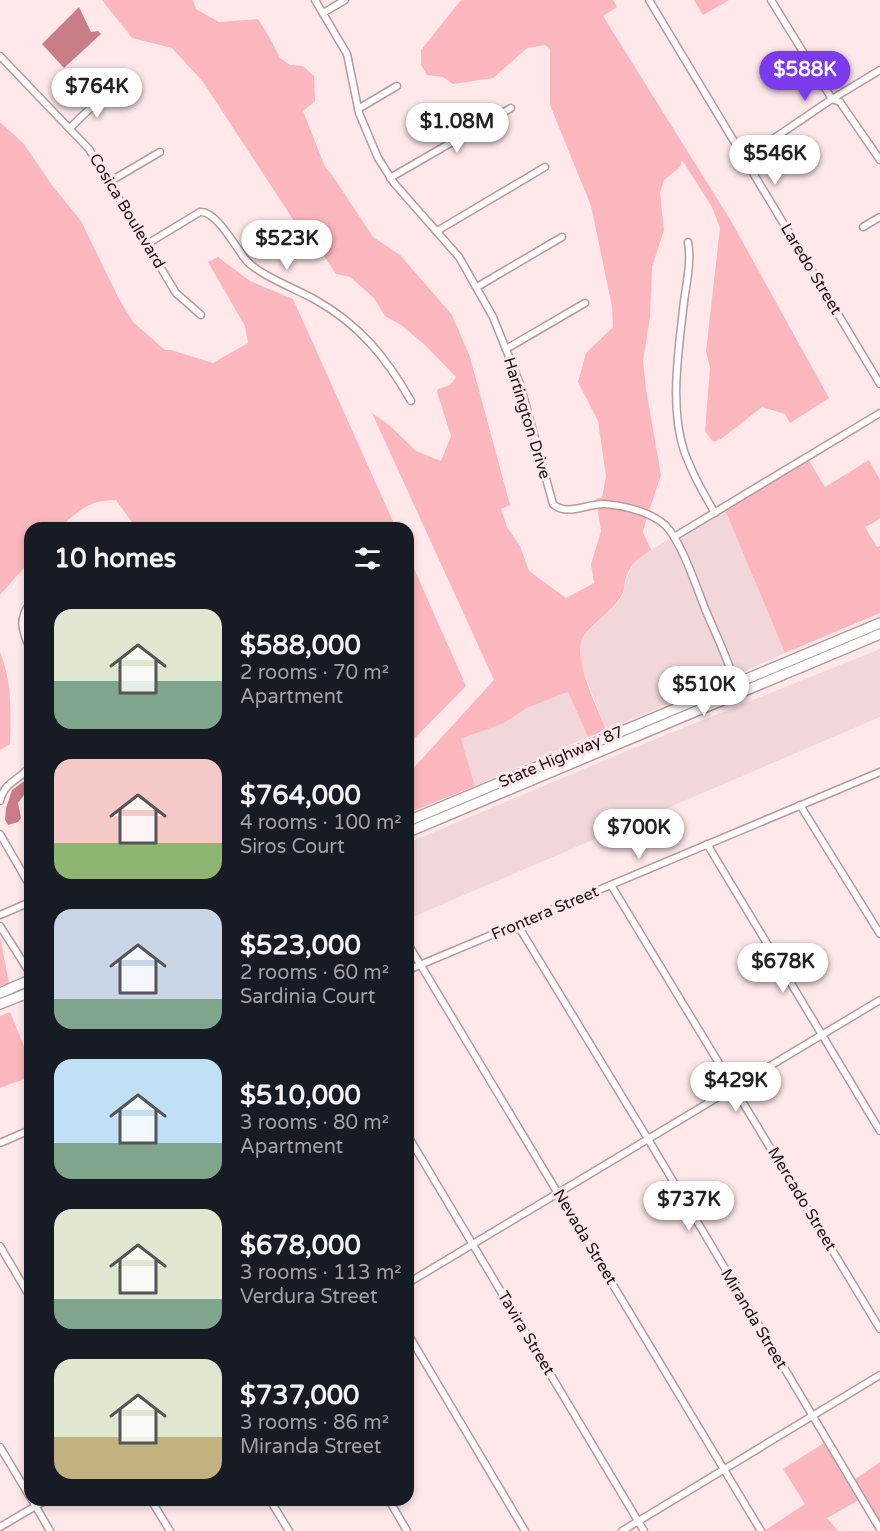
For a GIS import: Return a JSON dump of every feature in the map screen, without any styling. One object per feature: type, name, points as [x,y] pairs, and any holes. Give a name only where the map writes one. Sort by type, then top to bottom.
[{"type":"highway","name":"State Highway 87","points":[[414,819],[880,622]]},
{"type":"highway","points":[[414,829],[880,634]]},
{"type":"highway","points":[[0,993],[24,983]]},
{"type":"highway","points":[[0,1005],[24,995]]},
{"type":"street","name":"Hartington Drive","points":[[315,0],[347,54],[358,109],[372,148],[390,178],[459,257],[493,317],[520,384],[553,504],[558,509],[565,510],[591,504],[605,504],[639,511],[658,520],[674,537]]},
{"type":"street","points":[[323,13],[345,0]]},
{"type":"street","name":"Laredo Street","points":[[649,0],[880,384]]},
{"type":"street","points":[[771,0],[832,99],[840,102],[878,151],[880,160]]},
{"type":"street","name":"Cosica Boulevard","points":[[0,56],[89,149],[176,293],[201,315]]},
{"type":"street","points":[[745,159],[832,99],[880,70]]},
{"type":"street","points":[[358,109],[397,86]]},
{"type":"street","points":[[70,128],[107,92]]},
{"type":"street","points":[[390,178],[511,108]]},
{"type":"street","points":[[110,182],[160,152]]},
{"type":"street","points":[[437,231],[545,167]]},
{"type":"street","points":[[147,244],[200,212],[212,214],[250,264],[335,312],[363,335],[387,361],[411,401]]},
{"type":"street","points":[[863,227],[880,216]]},
{"type":"street","points":[[477,287],[562,237]]},
{"type":"street","points":[[688,242],[690,253],[681,324],[678,416],[681,438],[689,465],[715,513]]},
{"type":"street","points":[[506,349],[585,303]]},
{"type":"street","points":[[735,683],[674,537],[880,413]]},
{"type":"street","points":[[24,612],[21,623],[24,635]]},
{"type":"street","points":[[654,729],[673,717],[724,695],[735,683],[756,682],[801,663],[838,651]]},
{"type":"street","points":[[568,765],[573,757],[636,729],[653,718]]},
{"type":"street","points":[[0,801],[6,786],[24,772]]},
{"type":"street","name":"Frontera Street","points":[[414,967],[880,772]]},
{"type":"street","points":[[414,823],[449,804]]},
{"type":"street","points":[[800,805],[880,934]]},
{"type":"street","points":[[0,834],[24,876]]},
{"type":"street","points":[[707,844],[880,1131]]},
{"type":"street","name":"Mercado Street","points":[[612,885],[880,1329]]},
{"type":"street","points":[[0,915],[24,905]]},
{"type":"street","name":"Miranda Street","points":[[517,924],[880,1529]]},
{"type":"street","points":[[0,926],[24,964]]},
{"type":"street","name":"Nevada Street","points":[[414,953],[760,1531]]},
{"type":"street","points":[[414,1278],[880,1000]]},
{"type":"street","points":[[0,1143],[24,1133]]},
{"type":"street","name":"Tavira Street","points":[[414,1146],[644,1531]]},
{"type":"street","points":[[0,1246],[24,1287]]},
{"type":"street","points":[[414,1344],[525,1531]]},
{"type":"street","points":[[622,1531],[880,1375]]},
{"type":"street","points":[[0,1447],[24,1488]]},
{"type":"street","points":[[0,1527],[26,1506]]},
{"type":"street","points":[[35,1506],[50,1531]]},
{"type":"street","points":[[155,1506],[170,1531]]},
{"type":"street","points":[[274,1506],[289,1531]]},
{"type":"street","points":[[392,1506],[407,1531]]},
{"type":"shaded area","points":[[102,0],[193,0],[196,9],[219,22],[258,19],[280,58],[290,65],[303,66],[314,76],[315,101],[303,111],[325,167],[373,237],[400,255],[452,315],[470,357],[510,505],[501,509],[507,527],[520,546],[529,571],[566,598],[594,583],[591,564],[601,531],[597,506],[647,517],[643,532],[651,550],[632,566],[621,596],[585,634],[581,643],[580,654],[586,681],[606,730],[588,737],[568,692],[527,708],[504,723],[461,739],[475,786],[414,811],[414,767],[494,680],[372,413],[389,425],[416,451],[441,461],[451,436],[437,392],[438,389],[450,385],[456,377],[425,345],[401,325],[385,316],[374,298],[350,277],[336,274],[320,250],[300,230],[203,82],[172,48],[132,38]]},
{"type":"shaded area","points":[[461,0],[613,0],[617,7],[603,16],[731,221],[829,398],[790,423],[785,414],[762,407],[721,439],[713,442],[705,431],[710,367],[706,351],[720,228],[712,207],[682,160],[680,167],[664,180],[660,193],[664,230],[652,267],[650,317],[643,361],[661,475],[649,511],[597,501],[596,498],[602,498],[606,476],[598,421],[578,382],[586,353],[613,327],[612,306],[591,206],[550,105],[550,49],[545,45],[527,48],[493,78],[453,84],[443,77],[427,75],[421,65],[421,50]]},
{"type":"shaded area","points":[[694,0],[729,0],[703,15]]},
{"type":"shaded area","points":[[79,7],[91,32],[98,31],[101,34],[64,68],[42,44]]},
{"type":"shaded area","points":[[0,122],[24,144],[51,184],[81,221],[118,297],[133,322],[165,350],[213,363],[248,343],[245,326],[208,262],[218,257],[250,281],[293,299],[393,522],[132,522],[116,500],[98,502],[84,508],[66,522],[24,522],[24,568],[0,595]]},
{"type":"shaded area","points":[[808,459],[825,487],[869,460],[880,480],[880,519],[865,527],[877,547],[880,546],[880,613],[785,653],[725,510]]},
{"type":"shaded area","points":[[725,510],[785,653],[736,675],[677,538]]},
{"type":"shaded area","points":[[671,538],[731,677],[606,730],[580,662],[581,642],[586,633],[615,606],[623,595],[626,579],[635,560]]},
{"type":"shaded area","points":[[414,569],[466,686],[414,739]]},
{"type":"shaded area","points":[[880,649],[880,717],[414,916],[414,840],[653,740]]},
{"type":"shaded area","points":[[0,652],[9,686],[11,721],[10,744],[0,750]]},
{"type":"shaded area","points":[[568,692],[588,737],[475,786],[461,739],[504,723],[527,708]]},
{"type":"shaded area","points":[[24,781],[24,795],[18,803],[21,818],[18,822],[8,825],[5,820],[6,808],[12,790]]},
{"type":"shaded area","points":[[0,937],[9,983],[0,986]]},
{"type":"shaded area","points":[[10,1012],[24,1046],[24,1079],[0,1088],[0,1016]]},
{"type":"shaded area","points":[[824,1443],[859,1500],[827,1518],[838,1531],[764,1531],[805,1504],[783,1469]]},
{"type":"shaded area","points":[[880,1462],[880,1524],[854,1480]]}]
